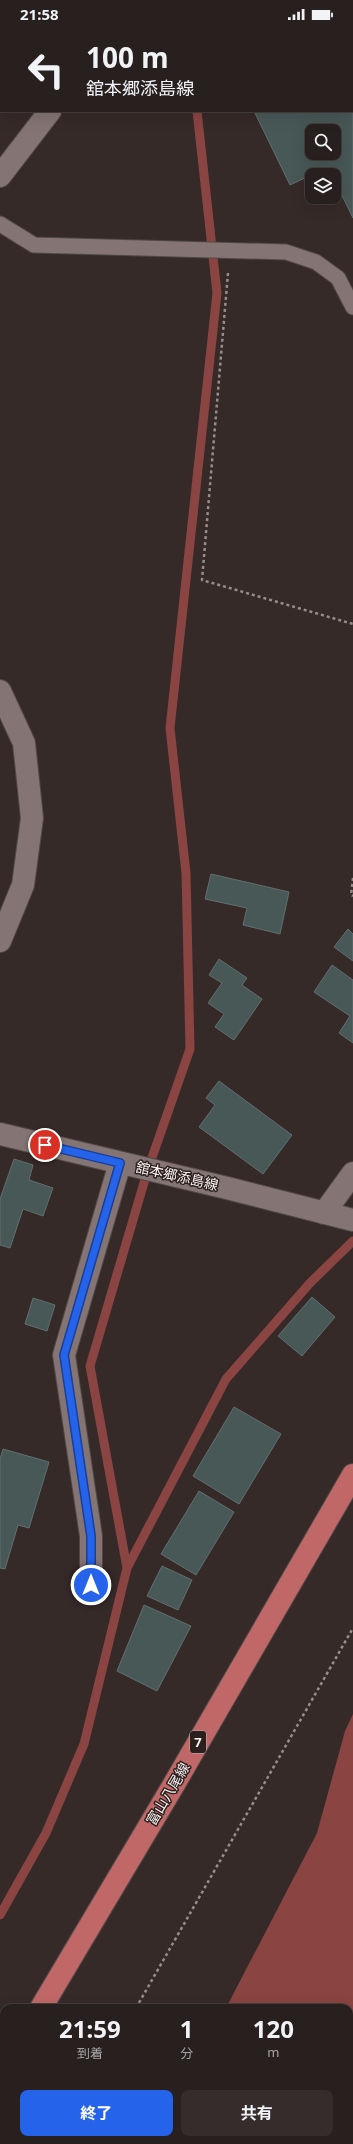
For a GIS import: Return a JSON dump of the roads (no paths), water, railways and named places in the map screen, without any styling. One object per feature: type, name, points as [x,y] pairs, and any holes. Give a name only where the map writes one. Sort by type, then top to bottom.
[{"type":"main road","name":"富山八尾線","points":[[43,2004],[173,1786],[353,1474]]},
{"type":"street","points":[[0,176],[49,112]]},
{"type":"street","points":[[0,691],[24,744],[32,818],[23,885],[0,941]]},
{"type":"street","name":"舘本郷添島線","points":[[0,1134],[350,1219]]},
{"type":"street","points":[[91,1585],[91,1536],[64,1355],[120,1163]]},
{"type":"street","points":[[324,1213],[353,1173]]},
{"type":"lane","points":[[0,224],[34,245],[286,252],[316,262],[338,278],[353,307]]},
{"type":"waterway","points":[[127,1568],[90,1366],[148,1169],[190,1049],[186,873],[170,728],[217,293],[197,112]]},
{"type":"waterway","points":[[0,1915],[46,1833],[84,1744],[127,1568],[226,1379],[310,1283],[353,1241]]}]
